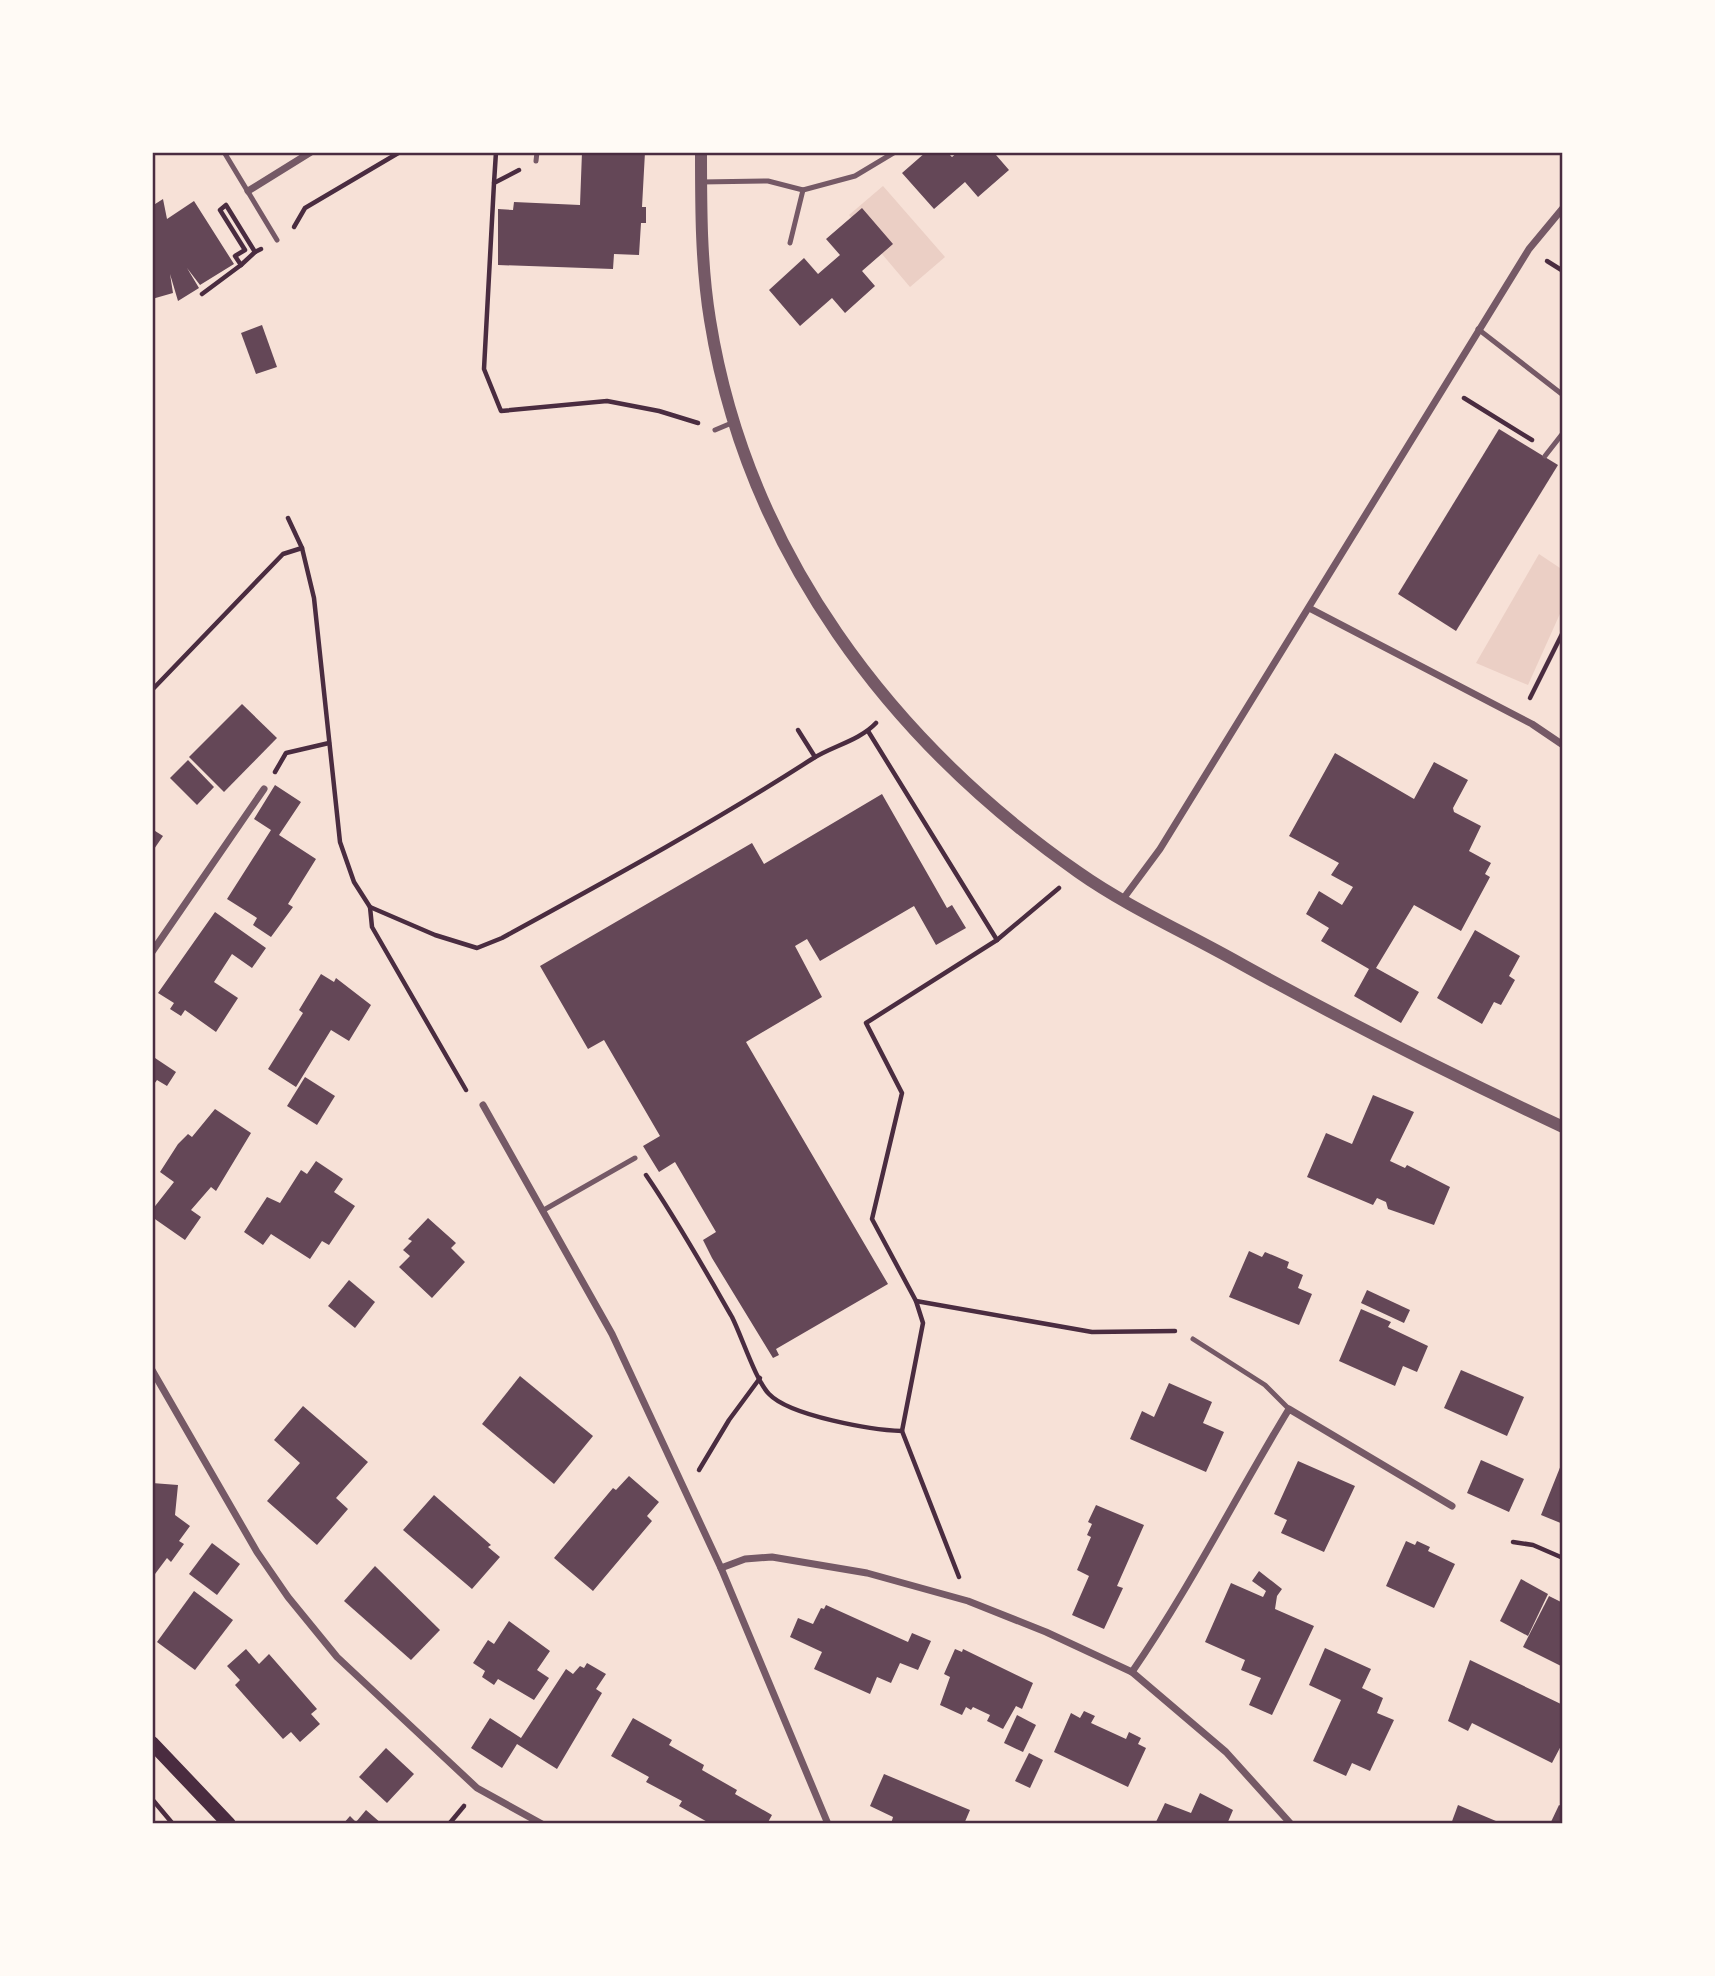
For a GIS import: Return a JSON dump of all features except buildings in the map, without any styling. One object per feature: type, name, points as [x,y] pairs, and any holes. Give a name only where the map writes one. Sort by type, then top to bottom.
[{"type":"main road","points":[[152,1743],[229,1824]]},
{"type":"street","points":[[247,191],[311,152]]},
{"type":"street","points":[[701,152],[704,273],[710,322],[734,422],[763,501],[785,547],[833,631],[878,692],[936,753],[999,809],[1078,872],[1313,1004],[1444,1072],[1563,1127]]},
{"type":"street","points":[[1123,899],[1160,849],[1529,248],[1563,208]]},
{"type":"street","points":[[1309,608],[1532,724],[1563,745]]},
{"type":"street","points":[[152,952],[264,789]]},
{"type":"street","points":[[483,1105],[612,1334],[721,1569],[828,1824]]},
{"type":"street","points":[[152,1370],[257,1552],[288,1597],[337,1657],[477,1788],[542,1824]]},
{"type":"street","points":[[1132,1672],[1165,1624],[1216,1530],[1289,1409],[1452,1506]]},
{"type":"street","points":[[721,1569],[745,1559],[772,1558],[867,1573],[968,1601],[1132,1672],[1226,1752],[1291,1824]]},
{"type":"lane","points":[[224,152],[277,240]]},
{"type":"lane","points":[[536,161],[537,152]]},
{"type":"lane","points":[[701,182],[768,181],[803,190],[855,176],[895,152]]},
{"type":"lane","points":[[790,243],[803,190]]},
{"type":"lane","points":[[1478,329],[1563,396]]},
{"type":"lane","points":[[715,430],[734,422]]},
{"type":"lane","points":[[1547,454],[1563,433]]},
{"type":"lane","points":[[542,1211],[635,1158]]},
{"type":"lane","points":[[1193,1339],[1265,1385],[1289,1409]]},
{"type":"path","points":[[496,152],[484,369],[501,411],[607,401],[659,411],[715,430]]},
{"type":"path","points":[[494,183],[536,161]]},
{"type":"path","points":[[241,265],[255,252]]},
{"type":"path","points":[[1464,398],[1547,454]]},
{"type":"path","points":[[288,518],[302,548],[314,598],[340,842],[354,882],[370,907],[372,927],[391,964],[469,1095],[483,1105]]},
{"type":"path","points":[[152,690],[283,554],[302,548]]},
{"type":"path","points":[[1530,698],[1563,632]]},
{"type":"path","points":[[370,907],[477,948],[502,938],[653,855],[815,757],[868,731],[876,723]]},
{"type":"path","points":[[798,730],[815,757]]},
{"type":"path","points":[[868,731],[997,940]]},
{"type":"path","points":[[264,789],[286,753],[329,743]]},
{"type":"path","points":[[968,1601],[902,1432],[923,1323],[916,1301],[872,1219],[902,1093],[866,1023],[901,998],[997,940],[1078,872]]},
{"type":"path","points":[[635,1158],[732,1318],[768,1394],[787,1406],[876,1430],[902,1432]]},
{"type":"path","points":[[916,1301],[1091,1332],[1173,1330],[1193,1339]]},
{"type":"path","points":[[698,1472],[729,1420],[761,1378]]},
{"type":"path","points":[[1513,1542],[1533,1545],[1563,1558]]},
{"type":"path","points":[[152,1799],[173,1824]]},
{"type":"path","points":[[449,1824],[455,1816]]},
{"type":"shaded area","points":[[883,186],[945,257],[910,287],[849,215]]},
{"type":"shaded area","points":[[1539,554],[1563,570],[1563,607],[1528,685],[1476,663]]}]
